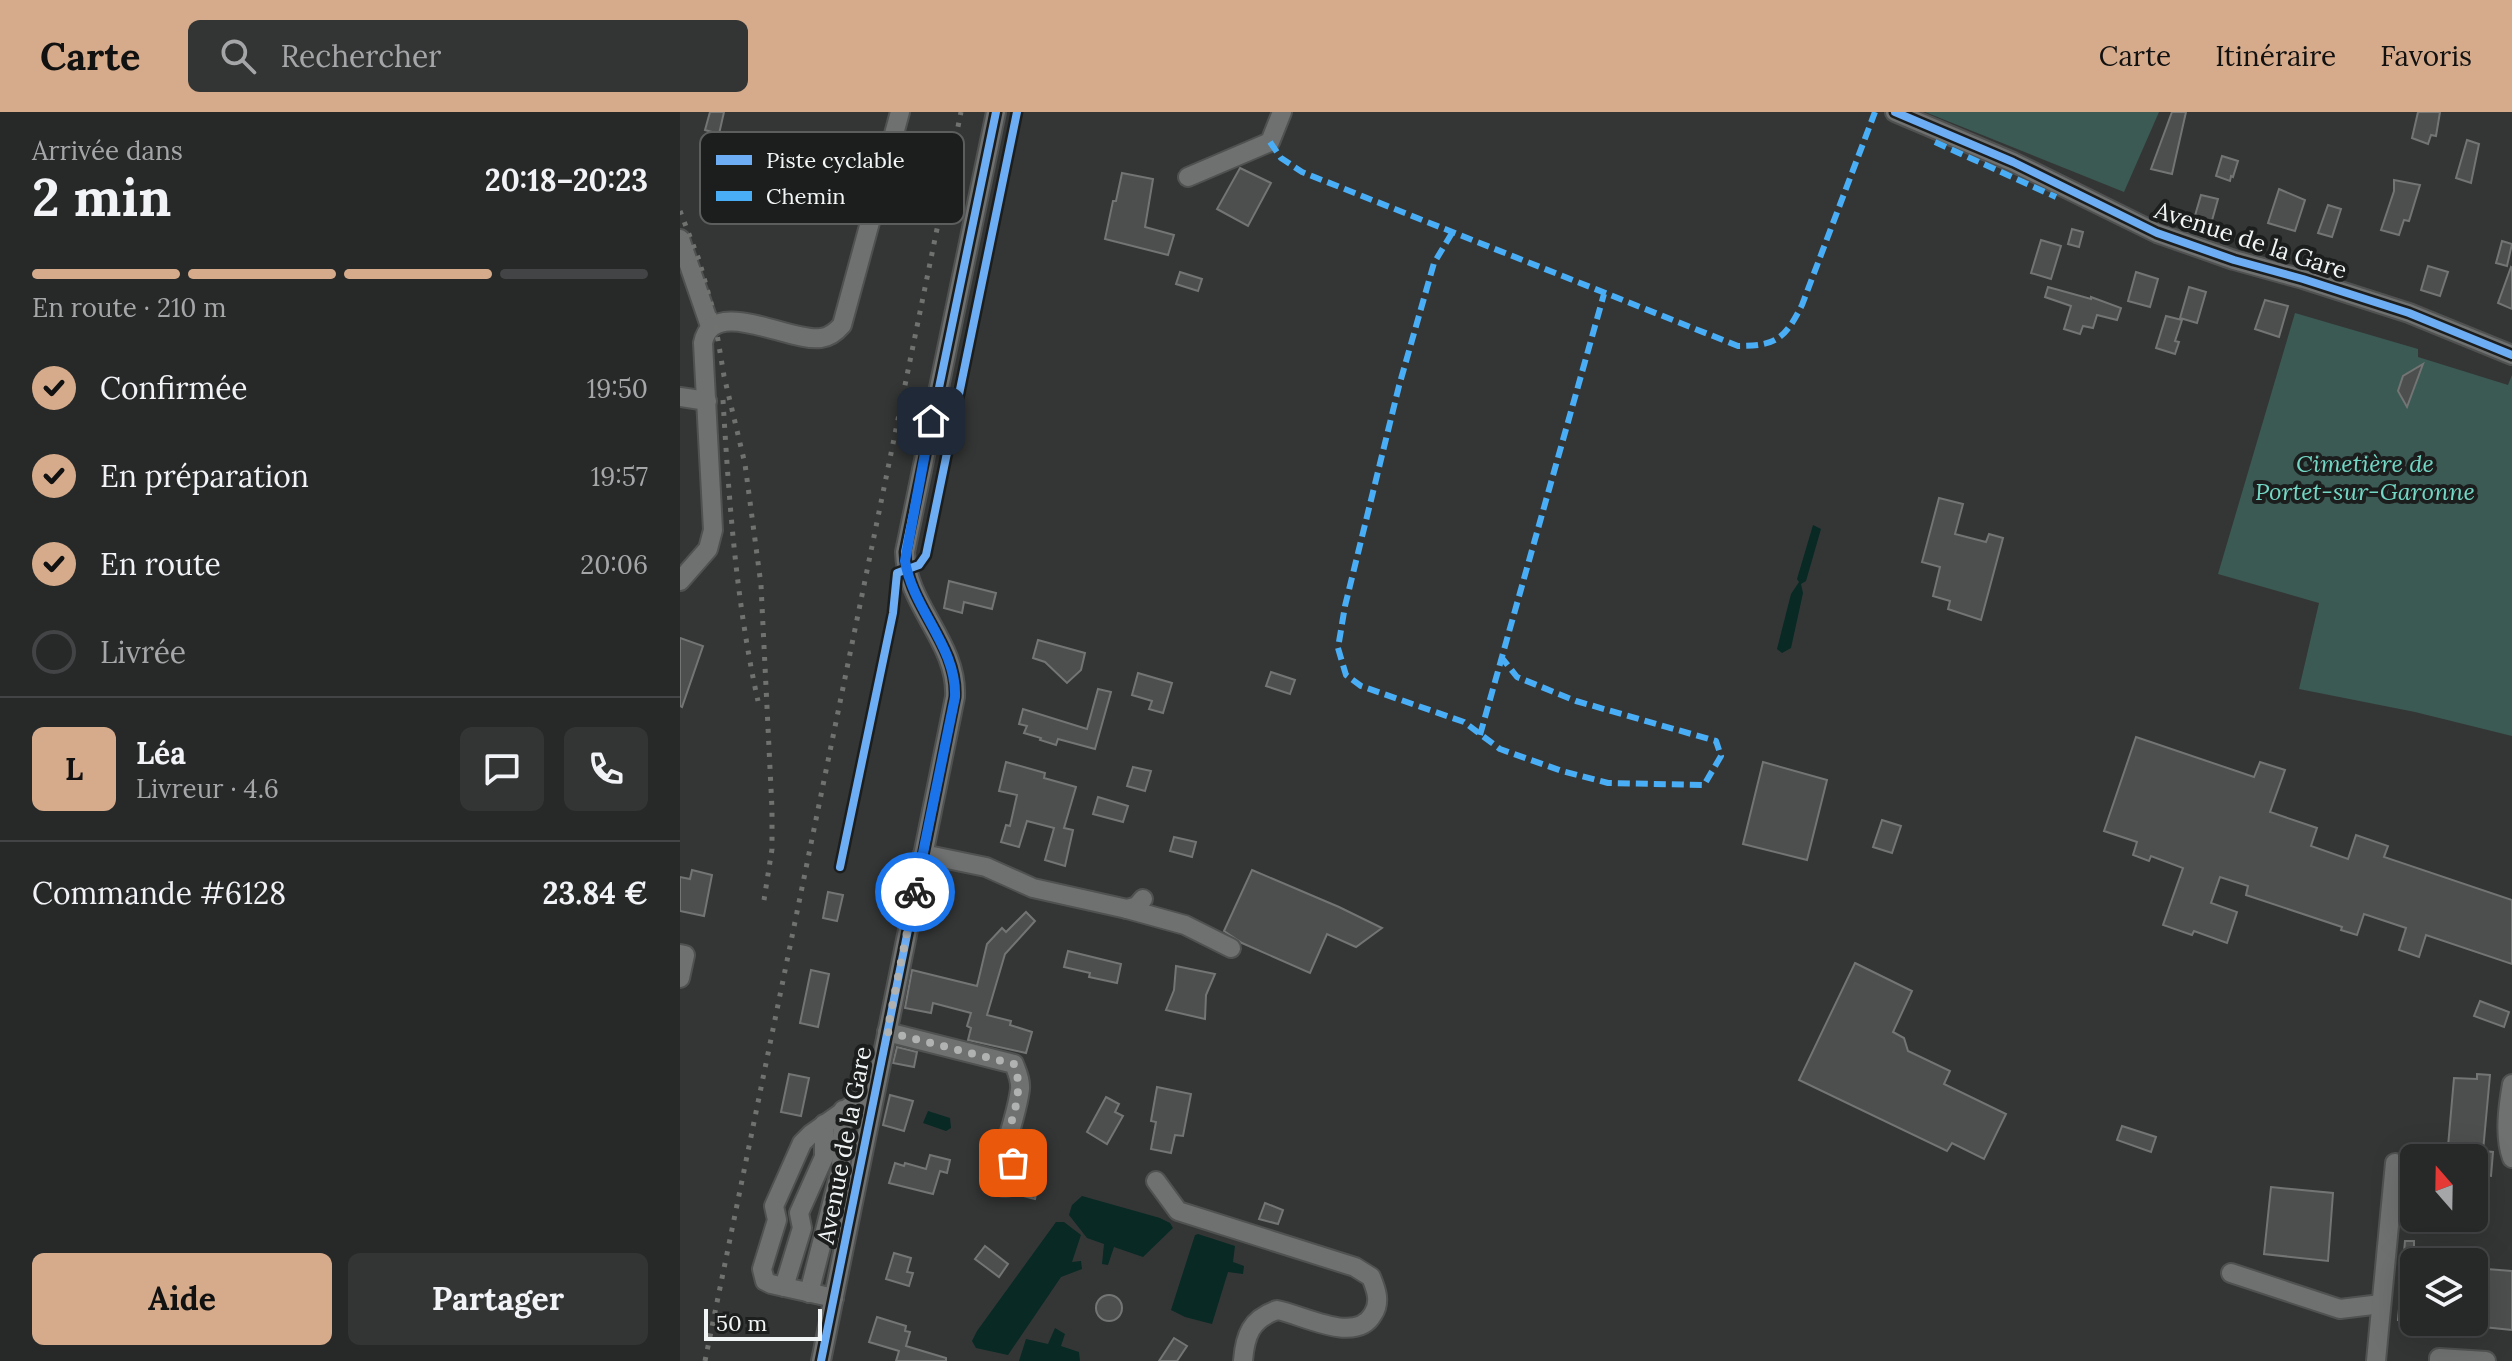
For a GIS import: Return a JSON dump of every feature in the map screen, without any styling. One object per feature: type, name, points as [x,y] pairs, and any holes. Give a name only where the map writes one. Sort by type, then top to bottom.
[{"type":"street","points":[[895,132],[900,112]]},
{"type":"street","name":"Avenue de la Gare","points":[[821,1361],[953,713],[954,670],[911,584],[905,552],[996,112]]},
{"type":"street","points":[[1188,177],[1270,142],[1282,112]]},
{"type":"street","name":"Avenue de la Gare","points":[[1895,112],[2013,162],[2157,233],[2234,260],[2409,313],[2512,355]]},
{"type":"street","points":[[710,326],[724,322],[743,323],[812,339],[831,335],[842,325],[870,224]]},
{"type":"street","points":[[680,239],[710,326],[703,343],[713,530],[708,549],[680,581]]},
{"type":"street","points":[[680,397],[707,401]]},
{"type":"street","points":[[923,854],[986,867],[1033,888],[1185,925],[1231,948]]},
{"type":"street","points":[[1127,909],[1137,906],[1143,899]]},
{"type":"street","points":[[680,954],[685,955],[680,978]]},
{"type":"street","points":[[887,1032],[1014,1064],[1020,1090],[1004,1147]]},
{"type":"street","points":[[2512,1084],[2508,1107],[2512,1158]]},
{"type":"street","points":[[834,1298],[768,1283],[762,1271],[777,1220],[774,1206],[802,1143],[875,1089]]},
{"type":"street","points":[[809,1293],[841,1168],[843,1110]]},
{"type":"street","points":[[784,1287],[802,1228],[799,1213],[824,1157],[824,1124]]},
{"type":"street","points":[[2376,1361],[2395,1163]]},
{"type":"street","points":[[1156,1181],[1178,1211],[1355,1267],[1371,1277],[1378,1299],[1376,1311],[1368,1322],[1358,1328],[1346,1329],[1277,1310],[1255,1321],[1247,1333],[1243,1361]]},
{"type":"street","points":[[2231,1273],[2340,1309],[2381,1304]]},
{"type":"street","points":[[2439,1361],[2439,1358],[2486,1361]]},
{"type":"green space","points":[[1925,112],[2159,112],[2124,192]]},
{"type":"green space","name":"Cimetière de Portet-sur-Garonne","points":[[2295,313],[2418,349],[2418,357],[2508,385],[2512,375],[2512,736],[2415,712],[2299,689],[2319,603],[2218,574]]},
{"type":"shaded area","points":[[1813,525],[1821,529],[1806,581],[1801,584],[1803,593],[1791,648],[1782,653],[1777,649],[1791,594],[1799,582],[1797,579]]},
{"type":"shaded area","points":[[928,1111],[950,1118],[951,1128],[946,1131],[923,1123]]},
{"type":"shaded area","points":[[1082,1196],[1160,1218],[1173,1228],[1143,1257],[1114,1247],[1108,1265],[1102,1264],[1104,1244],[1087,1238],[1069,1215],[1072,1205]]},
{"type":"shaded area","points":[[1056,1222],[1064,1222],[1081,1235],[1072,1262],[1081,1261],[1082,1269],[1061,1277],[1008,1355],[976,1348],[972,1341],[977,1331]]},
{"type":"shaded area","points":[[1195,1235],[1235,1246],[1233,1262],[1244,1266],[1243,1274],[1228,1272],[1212,1324],[1171,1310]]},
{"type":"shaded area","points":[[1055,1328],[1065,1334],[1061,1346],[1079,1352],[1080,1361],[1019,1361],[1026,1339],[1048,1344]]},
{"type":"building","points":[[710,112],[724,112],[719,132],[705,130]]},
{"type":"building","points":[[2172,112],[2186,112],[2172,174],[2151,169]]},
{"type":"building","points":[[2418,112],[2440,112],[2436,136],[2431,135],[2428,144],[2412,138]]},
{"type":"building","points":[[2467,140],[2479,144],[2471,183],[2456,178]]},
{"type":"building","points":[[2222,156],[2238,161],[2230,181],[2216,176]]},
{"type":"building","points":[[1240,168],[1271,183],[1248,226],[1217,209]]},
{"type":"building","points":[[1122,173],[1153,179],[1145,227],[1174,235],[1168,255],[1105,239]]},
{"type":"building","points":[[2394,180],[2420,185],[2409,221],[2404,220],[2399,235],[2381,230],[2394,191]]},
{"type":"building","points":[[2279,189],[2305,200],[2295,231],[2268,223]]},
{"type":"building","points":[[2201,195],[2218,199],[2211,224],[2194,219]]},
{"type":"building","points":[[2328,205],[2341,209],[2332,237],[2318,233]]},
{"type":"building","points":[[2072,229],[2083,232],[2079,247],[2068,244]]},
{"type":"building","points":[[2041,240],[2061,246],[2051,279],[2031,273]]},
{"type":"building","points":[[2502,241],[2512,244],[2507,266],[2496,263]]},
{"type":"building","points":[[2428,266],[2448,272],[2440,296],[2421,290]]},
{"type":"building","points":[[2512,268],[2512,309],[2498,303]]},
{"type":"building","points":[[1180,272],[1202,279],[1198,291],[1176,284]]},
{"type":"building","points":[[2136,272],[2158,279],[2150,307],[2128,301]]},
{"type":"building","points":[[2048,287],[2121,308],[2117,320],[2097,315],[2093,328],[2083,326],[2080,334],[2064,329],[2071,306],[2045,297]]},
{"type":"building","points":[[2189,287],[2206,292],[2197,323],[2180,318]]},
{"type":"building","points":[[2265,300],[2288,306],[2279,337],[2255,329]]},
{"type":"building","points":[[2166,316],[2182,320],[2175,341],[2179,342],[2175,354],[2156,348]]},
{"type":"building","points":[[2423,364],[2407,407],[2398,391],[2403,376]]},
{"type":"building","points":[[1939,498],[1963,504],[1955,534],[1986,542],[1989,534],[2003,538],[1981,620],[1948,609],[1950,601],[1933,596],[1940,567],[1922,562]]},
{"type":"building","points":[[949,581],[996,593],[992,609],[964,602],[962,613],[944,608]]},
{"type":"building","points":[[680,638],[703,646],[682,707],[680,706]]},
{"type":"building","points":[[1038,640],[1085,653],[1081,670],[1067,683],[1045,662],[1033,658]]},
{"type":"building","points":[[1271,672],[1295,680],[1290,694],[1266,686]]},
{"type":"building","points":[[1138,673],[1172,683],[1163,713],[1149,709],[1152,701],[1132,695]]},
{"type":"building","points":[[1098,689],[1111,692],[1095,749],[1058,739],[1056,745],[1040,740],[1024,733],[1027,726],[1019,724],[1023,709],[1087,729]]},
{"type":"building","points":[[2136,737],[2254,777],[2260,762],[2285,770],[2270,812],[2317,828],[2311,846],[2348,859],[2356,835],[2388,846],[2384,857],[2512,900],[2512,964],[2426,935],[2419,957],[2399,950],[2406,928],[2364,914],[2357,935],[2341,930],[2342,927],[2246,895],[2248,886],[2220,877],[2211,903],[2237,912],[2227,943],[2194,931],[2192,935],[2163,925],[2183,868],[2151,856],[2149,861],[2133,855],[2137,842],[2104,831]]},
{"type":"building","points":[[1006,762],[1045,773],[1044,778],[1076,787],[1064,828],[1073,830],[1065,866],[1045,860],[1054,828],[1027,821],[1019,847],[1001,842],[1006,825],[1010,826],[1017,795],[999,791]]},
{"type":"building","points":[[1763,762],[1827,780],[1807,860],[1743,844]]},
{"type":"building","points":[[1133,767],[1151,771],[1145,791],[1127,786]]},
{"type":"building","points":[[1098,797],[1128,806],[1123,822],[1093,814]]},
{"type":"building","points":[[1882,820],[1901,826],[1892,853],[1873,847]]},
{"type":"building","points":[[1174,837],[1196,842],[1192,857],[1170,851]]},
{"type":"building","points":[[692,870],[712,875],[704,916],[680,911],[680,877],[690,879]]},
{"type":"building","points":[[1252,870],[1382,928],[1356,947],[1327,934],[1310,973],[1242,943],[1224,931]]},
{"type":"building","points":[[828,892],[843,895],[837,921],[823,918]]},
{"type":"building","points":[[1026,912],[1035,921],[1005,954],[987,1015],[1011,1021],[1010,1025],[1032,1032],[1026,1053],[968,1040],[971,1028],[967,1026],[971,1013],[933,1003],[931,1013],[905,1008],[912,970],[977,986],[987,944],[1002,928],[1006,932]]},
{"type":"building","points":[[1068,951],[1121,964],[1117,983],[1064,967]]},
{"type":"building","points":[[1855,963],[1912,991],[1893,1032],[1904,1038],[1908,1051],[1950,1071],[1944,1084],[2006,1114],[1984,1159],[1952,1143],[1947,1151],[1799,1080]]},
{"type":"building","points":[[1176,966],[1215,974],[1206,995],[1205,1019],[1166,1010],[1174,990]]},
{"type":"building","points":[[811,970],[829,974],[818,1027],[800,1023]]},
{"type":"building","points":[[2480,1001],[2509,1012],[2504,1027],[2474,1016]]},
{"type":"building","points":[[897,1047],[917,1052],[914,1067],[893,1063]]},
{"type":"building","points":[[789,1074],[809,1078],[801,1116],[781,1112]]},
{"type":"building","points":[[2477,1074],[2490,1075],[2484,1144],[2448,1144],[2454,1078],[2477,1079]]},
{"type":"building","points":[[1157,1087],[1191,1094],[1183,1136],[1175,1135],[1171,1153],[1151,1149],[1156,1122],[1151,1121]]},
{"type":"building","points":[[890,1095],[913,1101],[904,1131],[883,1125]]},
{"type":"building","points":[[1106,1097],[1119,1104],[1115,1112],[1123,1116],[1107,1144],[1087,1132]]},
{"type":"building","points":[[2122,1126],[2156,1137],[2151,1152],[2117,1140]]},
{"type":"building","points":[[2488,1152],[2493,1152],[2491,1176],[2488,1176]]},
{"type":"building","points":[[930,1155],[950,1160],[947,1173],[940,1171],[933,1194],[889,1183],[895,1163],[926,1169]]},
{"type":"building","points":[[1030,1167],[1042,1169],[1035,1199],[1023,1196],[1035,1180]]},
{"type":"building","points":[[2271,1187],[2333,1193],[2328,1261],[2264,1254]]},
{"type":"building","points":[[1265,1203],[1283,1210],[1278,1224],[1259,1219]]},
{"type":"building","points":[[2405,1241],[2414,1241],[2414,1248],[2404,1248]]},
{"type":"building","points":[[985,1246],[1008,1264],[999,1277],[975,1259]]},
{"type":"building","points":[[894,1253],[911,1258],[907,1272],[913,1273],[909,1286],[886,1279]]},
{"type":"building","points":[[2488,1269],[2512,1271],[2512,1330],[2488,1327]]},
{"type":"building","points":[[1109,1295],[1118,1299],[1122,1308],[1118,1317],[1109,1321],[1100,1317],[1096,1308],[1100,1299]]},
{"type":"building","points":[[877,1317],[906,1326],[905,1331],[910,1332],[906,1346],[946,1358],[946,1361],[896,1361],[899,1351],[869,1342]]},
{"type":"building","points":[[1174,1338],[1187,1346],[1177,1361],[1159,1361]]},
{"type":"railway","points":[[957,132],[961,112]]},
{"type":"railway","points":[[680,211],[699,260],[713,310],[724,376],[745,464],[761,585],[772,809],[772,849],[764,900]]},
{"type":"railway","points":[[705,1361],[938,224]]},
{"type":"railway","points":[[723,400],[739,589],[758,701]]},
{"type":"marked path","points":[[1270,142],[1281,158],[1302,172],[1738,346],[1751,346],[1778,338],[1796,317],[1875,112]]},
{"type":"marked path","points":[[1935,142],[2056,197]]},
{"type":"marked path","points":[[1452,233],[1434,263],[1399,386],[1345,606],[1338,648],[1346,675],[1361,686],[1464,722],[1500,749],[1608,783],[1704,785],[1721,756],[1716,741],[1576,701],[1517,677],[1502,658]]},
{"type":"marked path","points":[[1480,735],[1604,294]]},
{"type":"cycle path","points":[[821,1361],[955,697],[949,659],[914,589],[905,552],[996,112]]},
{"type":"cycle path","points":[[840,867],[893,613],[897,573],[919,565],[926,555],[1017,112]]},
{"type":"cycle path","points":[[1895,112],[2013,162],[2157,233],[2234,260],[2409,313],[2512,355]]},
{"type":"way so far","points":[[915,892],[887,1032],[1014,1064],[1020,1090],[1004,1147],[1013,1163]]},
{"type":"route","points":[[915,892],[953,713],[956,685],[954,670],[911,584],[905,561],[931,421]]}]
